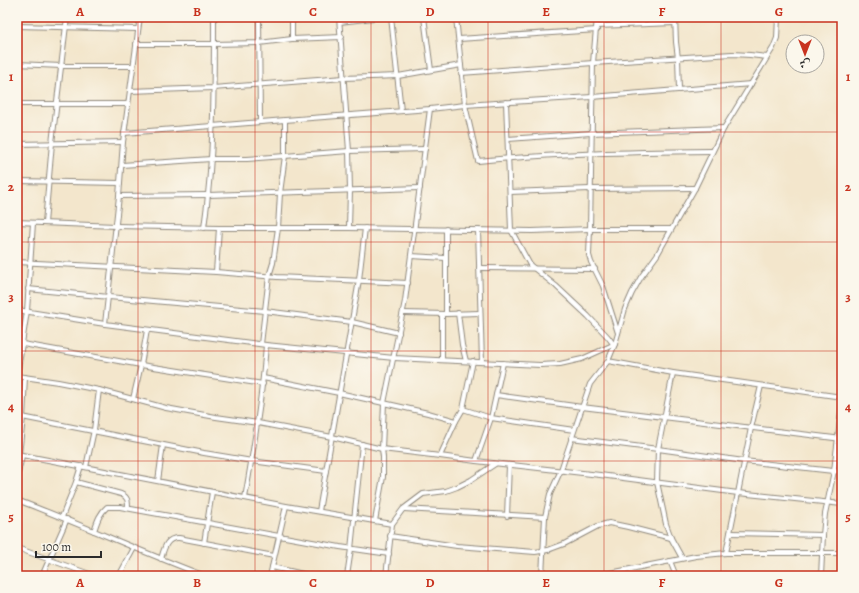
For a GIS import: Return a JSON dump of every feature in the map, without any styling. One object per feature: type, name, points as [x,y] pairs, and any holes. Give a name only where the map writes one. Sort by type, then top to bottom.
[{"type":"street","points":[[45,223],[56,104],[67,17]]},
{"type":"street","points":[[105,324],[109,297],[124,133],[140,17]]},
{"type":"street","points":[[204,228],[211,159],[214,17]]},
{"type":"street","points":[[259,17],[260,122]]},
{"type":"street","points":[[292,17],[292,39]]},
{"type":"street","points":[[349,228],[349,151],[340,19],[382,17]]},
{"type":"street","points":[[391,17],[401,111]]},
{"type":"street","points":[[424,17],[431,70]]},
{"type":"street","points":[[456,17],[465,105],[478,161],[591,153],[712,151]]},
{"type":"street","points":[[597,17],[592,97],[589,254],[591,262],[603,286],[618,333]]},
{"type":"street","points":[[676,17],[675,23],[679,90]]},
{"type":"street","points":[[542,576],[545,517],[550,494],[561,470],[590,384],[608,361],[615,345],[625,309],[641,276],[657,255],[695,188],[724,128],[777,38],[778,17]]},
{"type":"street","points":[[458,39],[675,23]]},
{"type":"street","points":[[17,26],[66,26],[138,29]]},
{"type":"street","points":[[136,44],[214,44],[342,37]]},
{"type":"street","points":[[461,72],[740,54],[767,57]]},
{"type":"street","points":[[17,64],[61,66],[133,66]]},
{"type":"street","points":[[130,91],[213,88],[344,78],[398,76],[460,65]]},
{"type":"street","points":[[124,133],[465,105],[592,97],[751,84]]},
{"type":"street","points":[[506,102],[512,230],[526,258],[534,269],[556,286],[588,316],[615,345]]},
{"type":"street","points":[[17,104],[128,104]]},
{"type":"street","points":[[375,521],[384,456],[382,448],[384,403],[408,283],[430,109]]},
{"type":"street","points":[[245,498],[263,384],[265,311],[269,276],[273,263],[278,228],[280,193],[285,156],[285,120]]},
{"type":"street","points":[[508,139],[591,133],[724,128]]},
{"type":"street","points":[[17,144],[123,142]]},
{"type":"street","points":[[122,165],[211,159],[247,159],[349,151],[425,148]]},
{"type":"street","points":[[17,181],[120,183]]},
{"type":"street","points":[[119,196],[208,195],[420,188]]},
{"type":"street","points":[[510,192],[590,189],[695,188]]},
{"type":"street","points":[[17,222],[204,228],[415,228],[478,230],[671,229]]},
{"type":"street","points":[[33,223],[27,311],[19,344],[17,376],[99,390],[166,408],[258,423],[382,448],[495,464],[561,470],[738,493],[842,504]]},
{"type":"street","points":[[216,272],[219,228]]},
{"type":"street","points":[[319,511],[359,280],[365,228]]},
{"type":"street","points":[[442,360],[446,229]]},
{"type":"street","points":[[478,230],[482,362]]},
{"type":"street","points":[[411,256],[446,258]]},
{"type":"street","points":[[17,262],[408,283]]},
{"type":"street","points":[[479,268],[595,269]]},
{"type":"street","points":[[28,289],[265,311],[352,322],[399,333]]},
{"type":"street","points":[[17,310],[147,330],[263,345],[346,352],[394,358],[540,365],[560,364],[582,359],[615,345]]},
{"type":"street","points":[[403,313],[480,313]]},
{"type":"street","points":[[458,314],[462,345],[466,361]]},
{"type":"street","points":[[133,399],[147,330]]},
{"type":"street","points":[[19,344],[263,384]]},
{"type":"street","points":[[440,456],[456,421],[464,409],[473,361]]},
{"type":"street","points":[[608,361],[673,373],[842,397]]},
{"type":"street","points":[[476,461],[490,418],[503,363]]},
{"type":"street","points":[[673,373],[658,449],[657,482],[666,524],[671,538],[682,558]]},
{"type":"street","points":[[17,477],[24,417],[25,377]]},
{"type":"street","points":[[263,378],[340,393],[428,413],[456,421]]},
{"type":"street","points":[[726,553],[744,461],[761,386]]},
{"type":"street","points":[[86,467],[94,430],[99,390]]},
{"type":"street","points":[[496,395],[840,439]]},
{"type":"street","points":[[821,576],[823,535],[827,502],[840,439],[842,403]]},
{"type":"street","points":[[464,409],[490,418],[574,430]]},
{"type":"street","points":[[17,416],[252,461],[326,471]]},
{"type":"street","points":[[571,438],[744,461],[842,472]]},
{"type":"street","points":[[347,576],[362,444]]},
{"type":"street","points":[[158,480],[163,445]]},
{"type":"street","points":[[19,455],[158,480],[286,506],[392,524]]},
{"type":"street","points":[[386,576],[392,524],[403,509],[422,494],[446,491],[457,487],[471,480],[495,464]]},
{"type":"street","points":[[507,516],[509,465]]},
{"type":"street","points":[[42,576],[65,518],[81,466]]},
{"type":"street","points":[[76,482],[121,494],[128,500],[128,508]]},
{"type":"street","points":[[204,543],[212,492]]},
{"type":"street","points":[[17,500],[65,518],[134,548],[205,576]]},
{"type":"street","points":[[270,576],[286,506]]},
{"type":"street","points":[[94,531],[100,516],[107,508],[128,508],[351,549],[389,554]]},
{"type":"street","points":[[403,509],[545,517]]},
{"type":"street","points":[[390,536],[457,546],[535,552],[543,552],[564,544],[598,526],[609,523],[671,538]]},
{"type":"street","points":[[730,533],[823,535]]},
{"type":"street","points":[[161,559],[164,548],[170,540],[174,538],[274,556]]},
{"type":"street","points":[[17,548],[95,576]]},
{"type":"street","points":[[119,576],[134,548]]},
{"type":"street","points":[[595,576],[682,558],[726,553],[842,553]]},
{"type":"street","points":[[670,561],[676,576]]},
{"type":"street","points":[[272,567],[312,576]]}]
